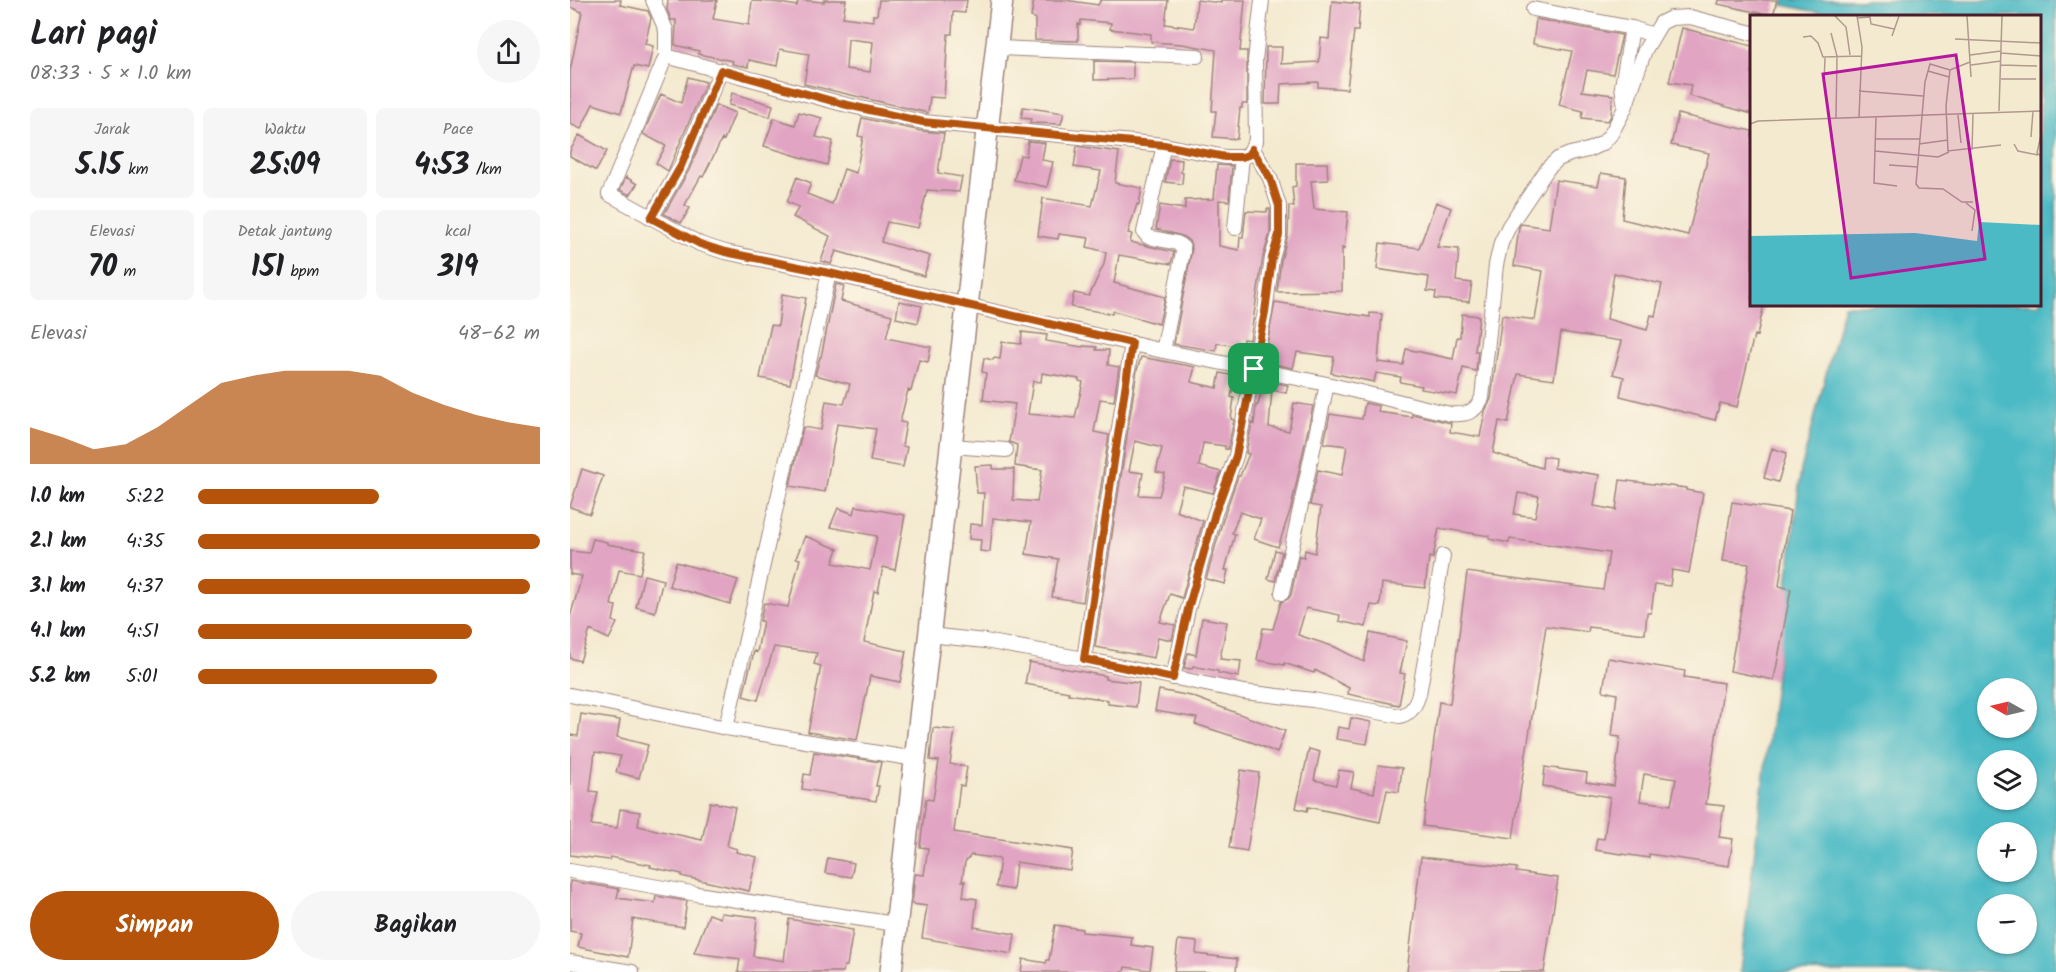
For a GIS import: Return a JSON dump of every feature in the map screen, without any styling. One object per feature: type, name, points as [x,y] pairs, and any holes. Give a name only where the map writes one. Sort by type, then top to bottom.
[{"type":"highway","points":[[891,972],[1002,0]]},
{"type":"street","points":[[653,0],[666,30],[666,56],[609,194],[700,244],[725,252],[829,273],[1163,351],[1327,384],[1450,414],[1461,414],[1478,407],[1484,385],[1496,265],[1501,243],[1509,226],[1548,168],[1558,159],[1603,143],[1611,134],[1625,108],[1645,50],[1661,23],[1671,18],[1690,17],[1750,32]]},
{"type":"street","points":[[1235,228],[1247,153],[1257,133],[1256,60],[1262,0]]},
{"type":"street","points":[[1533,9],[1632,28],[1653,35]]},
{"type":"street","points":[[1625,108],[1622,87],[1632,28]]},
{"type":"street","points":[[998,48],[1197,56]]},
{"type":"street","points":[[666,56],[923,122],[1164,145],[1225,157],[1247,153]]},
{"type":"street","points":[[651,218],[681,166],[721,70]]},
{"type":"street","points":[[1163,351],[1183,248],[1177,243],[1148,237],[1144,231],[1164,145]]},
{"type":"street","points":[[1173,678],[1188,609],[1215,513],[1236,456],[1254,369],[1272,258],[1279,235],[1279,206],[1270,178],[1247,153]]},
{"type":"street","points":[[726,728],[829,273]]},
{"type":"street","points":[[1084,659],[1132,343]]},
{"type":"street","points":[[1282,593],[1327,384]]},
{"type":"street","points":[[951,446],[1006,450]]},
{"type":"street","points":[[929,635],[985,641],[1244,692],[1313,700],[1400,716],[1410,713],[1419,694],[1443,556]]},
{"type":"street","points":[[570,695],[726,728],[915,759]]},
{"type":"street","points":[[570,871],[697,894],[895,924]]},
{"type":"street","points":[[570,962],[632,972]]},
{"type":"water","points":[[1784,0],[2056,0],[2056,972],[1740,972],[1801,470],[1844,306],[2041,306],[2041,15],[1831,15],[1783,5]]},
{"type":"building","points":[[570,0],[621,0],[620,5],[648,11],[651,18],[645,44],[653,46],[648,69],[634,66],[621,113],[593,104],[581,129],[570,124],[570,71],[582,12],[570,7]]},
{"type":"building","points":[[668,0],[717,0],[713,19],[749,25],[752,1],[797,6],[798,0],[824,2],[824,0],[846,0],[843,17],[873,21],[873,15],[877,15],[879,0],[967,0],[965,13],[953,12],[952,34],[948,34],[944,98],[930,97],[928,113],[804,84],[809,54],[780,49],[777,66],[749,60],[748,67],[732,64],[733,61],[698,54],[699,51],[675,45],[676,20],[671,20],[667,9]],"holes":[[[848,39],[873,42],[870,72],[846,69]]]},
{"type":"building","points":[[1034,0],[1065,0],[1098,5],[1101,0],[1168,0],[1165,24],[1194,28],[1197,0],[1221,3],[1221,0],[1245,0],[1240,51],[1247,51],[1247,104],[1242,104],[1240,108],[1237,139],[1213,137],[1216,111],[1212,111],[1216,50],[1182,44],[1151,42],[1151,34],[1110,29],[1111,23],[1081,20],[1080,25],[1078,24],[1078,41],[1035,40],[1035,18],[1031,17]]},
{"type":"building","points":[[1719,0],[1777,0],[1773,15],[1718,4]]},
{"type":"building","points":[[1332,1],[1360,4],[1358,31],[1354,31],[1347,89],[1318,87],[1318,82],[1281,84],[1280,104],[1265,104],[1266,47],[1282,47],[1281,64],[1319,62],[1321,38],[1329,39]]},
{"type":"building","points":[[1536,19],[1622,35],[1613,74],[1587,70],[1582,91],[1613,95],[1611,116],[1608,121],[1582,118],[1583,111],[1559,105],[1572,51],[1533,44]]},
{"type":"building","points":[[1682,28],[1750,45],[1750,113],[1689,96],[1691,85],[1669,82]]},
{"type":"building","points":[[1094,61],[1133,62],[1133,79],[1094,80]]},
{"type":"building","points":[[688,77],[706,82],[668,171],[656,163],[666,146],[643,134],[661,94],[681,103]]},
{"type":"building","points":[[732,93],[773,105],[770,117],[729,105]]},
{"type":"building","points":[[716,105],[735,113],[724,140],[722,139],[703,177],[701,176],[685,205],[690,208],[681,223],[664,214],[689,170]]},
{"type":"building","points":[[1023,107],[1064,113],[1061,124],[1030,123],[1031,119],[1021,118]]},
{"type":"building","points":[[799,112],[822,118],[816,137],[833,141],[827,165],[764,146],[774,118],[795,125]]},
{"type":"building","points":[[1678,114],[1750,131],[1750,306],[1764,306],[1757,336],[1754,335],[1737,407],[1720,403],[1715,420],[1620,396],[1624,377],[1613,374],[1622,341],[1561,332],[1554,379],[1518,374],[1508,423],[1499,421],[1493,453],[1542,468],[1543,456],[1555,458],[1554,468],[1599,475],[1594,506],[1616,510],[1620,480],[1686,488],[1686,490],[1703,493],[1689,573],[1672,570],[1670,586],[1655,584],[1651,613],[1647,613],[1645,634],[1589,627],[1588,632],[1546,626],[1513,838],[1423,826],[1439,702],[1450,704],[1467,572],[1603,590],[1609,553],[1510,539],[1509,543],[1489,539],[1490,536],[1439,528],[1433,558],[1429,557],[1425,588],[1382,583],[1380,606],[1371,605],[1366,627],[1339,621],[1340,615],[1306,608],[1298,635],[1335,647],[1364,662],[1370,633],[1407,641],[1400,673],[1405,674],[1399,705],[1348,694],[1349,688],[1315,670],[1314,673],[1284,663],[1284,665],[1257,660],[1263,628],[1273,629],[1281,602],[1291,595],[1299,556],[1304,557],[1305,550],[1315,553],[1321,507],[1310,505],[1318,470],[1342,475],[1347,446],[1324,443],[1330,414],[1362,419],[1365,403],[1379,406],[1378,412],[1412,417],[1412,414],[1451,423],[1450,432],[1480,437],[1485,411],[1491,399],[1502,315],[1535,320],[1543,271],[1514,266],[1519,227],[1521,224],[1549,228],[1556,180],[1598,186],[1601,173],[1626,177],[1622,219],[1688,235],[1709,153],[1671,145]],"holes":[[[1614,273],[1662,284],[1655,316],[1651,315],[1647,330],[1607,319]],[[1518,493],[1539,496],[1535,517],[1514,514]]]},
{"type":"building","points":[[862,118],[921,131],[944,133],[938,173],[962,177],[959,192],[927,190],[918,228],[887,222],[881,242],[930,256],[924,276],[836,251],[831,264],[821,261],[830,236],[793,217],[799,207],[787,202],[797,177],[811,183],[807,194],[832,204],[844,169],[856,173],[863,137],[858,136]]},
{"type":"building","points":[[579,135],[607,151],[596,171],[570,156],[570,151]]},
{"type":"building","points":[[1028,141],[1045,143],[1042,160],[1053,162],[1047,187],[1014,180],[1020,155],[1026,156]]},
{"type":"building","points":[[1077,146],[1119,152],[1115,183],[1142,188],[1139,205],[1137,204],[1128,233],[1132,234],[1130,242],[1174,252],[1171,264],[1119,255],[1114,283],[1165,297],[1159,324],[1113,311],[1112,314],[1071,307],[1074,293],[1089,296],[1104,264],[1106,252],[1087,247],[1089,238],[1059,234],[1058,239],[1038,236],[1043,198],[1092,206],[1101,171],[1074,167]]},
{"type":"building","points":[[1170,159],[1182,160],[1182,184],[1165,182]]},
{"type":"building","points":[[1296,163],[1327,163],[1328,180],[1311,181],[1314,209],[1348,212],[1344,249],[1342,248],[1342,291],[1277,292],[1281,260],[1288,235],[1289,206],[1294,207],[1292,187],[1296,186]]},
{"type":"building","points":[[1217,165],[1232,166],[1229,201],[1219,200],[1219,246],[1239,250],[1246,211],[1267,212],[1267,209],[1270,209],[1270,234],[1263,257],[1250,340],[1243,339],[1242,347],[1217,343],[1216,351],[1174,344],[1192,248],[1189,241],[1182,236],[1156,229],[1160,205],[1185,209],[1185,200],[1214,199]]},
{"type":"building","points":[[626,177],[637,184],[630,195],[620,190]]},
{"type":"building","points":[[1436,202],[1451,208],[1437,247],[1459,249],[1456,281],[1472,283],[1469,302],[1435,299],[1436,292],[1427,291],[1429,277],[1377,269],[1380,243],[1419,248]]},
{"type":"building","points":[[836,284],[844,286],[841,301],[892,315],[886,338],[931,347],[928,362],[919,360],[900,422],[906,423],[902,446],[907,447],[903,467],[870,461],[876,429],[837,424],[825,492],[790,486],[803,427],[821,430],[826,401],[844,404],[850,384],[815,375]]},
{"type":"building","points":[[782,294],[806,298],[790,384],[760,378],[771,325],[778,326]]},
{"type":"building","points":[[899,301],[922,306],[918,323],[896,318]]},
{"type":"building","points":[[1275,302],[1370,317],[1370,313],[1382,314],[1378,362],[1403,365],[1406,349],[1453,359],[1457,337],[1460,337],[1462,314],[1479,316],[1475,351],[1478,351],[1476,371],[1463,368],[1457,395],[1421,389],[1422,386],[1400,382],[1401,377],[1376,373],[1374,382],[1331,373],[1334,357],[1297,352],[1293,368],[1268,363],[1264,361]]},
{"type":"building","points":[[1022,332],[1047,335],[1046,341],[1097,347],[1096,350],[1109,350],[1108,365],[1119,367],[1114,401],[1100,399],[1094,432],[1109,435],[1083,602],[1052,597],[1058,559],[1026,554],[1031,522],[993,518],[990,552],[980,551],[981,540],[969,539],[970,524],[982,525],[984,493],[977,493],[975,466],[993,465],[993,469],[1014,469],[1013,500],[1037,502],[1042,470],[1015,466],[1017,445],[1009,442],[1015,404],[983,400],[986,373],[982,372],[984,358],[1000,359],[1002,342],[1021,344]],"holes":[[[1042,373],[1079,379],[1083,382],[1075,418],[1028,414],[1033,381],[1041,382]]]},
{"type":"building","points":[[1141,357],[1195,367],[1191,382],[1217,388],[1220,373],[1235,376],[1231,397],[1234,398],[1231,419],[1234,420],[1228,449],[1225,449],[1225,446],[1203,443],[1199,466],[1221,472],[1213,493],[1183,486],[1176,511],[1203,521],[1182,598],[1170,594],[1160,622],[1175,625],[1172,640],[1158,637],[1154,658],[1095,647],[1137,370]],"holes":[[[1135,441],[1162,448],[1156,472],[1165,474],[1159,496],[1139,495],[1143,473],[1129,471]]]},
{"type":"building","points":[[1264,381],[1288,385],[1286,393],[1272,390],[1269,427],[1289,431],[1294,403],[1313,406],[1291,508],[1278,547],[1254,539],[1261,519],[1240,512],[1232,533],[1235,534],[1225,570],[1228,570],[1225,584],[1206,579],[1224,516],[1238,476],[1249,454],[1246,453],[1252,423],[1254,424],[1256,405],[1258,405]]},
{"type":"building","points":[[1772,448],[1787,453],[1778,482],[1764,478]]},
{"type":"building","points":[[582,469],[603,476],[590,514],[570,507]]},
{"type":"building","points":[[1732,502],[1790,511],[1779,586],[1791,589],[1774,680],[1730,671],[1749,564],[1723,561]]},
{"type":"building","points":[[856,506],[905,515],[895,570],[883,567],[878,592],[874,591],[864,642],[906,651],[900,682],[870,676],[857,740],[808,732],[821,666],[814,664],[817,653],[774,647],[758,700],[743,696],[754,651],[757,652],[764,603],[788,607],[800,559],[796,558],[805,536],[838,549],[833,563],[870,570],[877,536],[830,527],[838,508],[854,514]]},
{"type":"building","points":[[593,539],[607,542],[607,544],[645,550],[640,574],[619,570],[611,605],[616,606],[613,621],[617,623],[609,639],[590,630],[580,661],[570,658],[570,617],[582,576],[570,574],[570,551],[589,553]]},
{"type":"building","points":[[1275,550],[1282,552],[1275,581],[1268,579]]},
{"type":"building","points":[[676,562],[738,580],[730,604],[669,586]]},
{"type":"building","points":[[644,575],[663,580],[655,612],[636,607]]},
{"type":"building","points":[[1202,618],[1227,622],[1220,659],[1241,661],[1239,677],[1193,666],[1192,669],[1184,668],[1188,653],[1196,655]]},
{"type":"building","points":[[1608,658],[1685,671],[1684,677],[1724,683],[1706,804],[1724,806],[1719,837],[1733,839],[1729,866],[1649,854],[1649,858],[1595,850],[1597,838],[1604,839],[1610,797],[1543,786],[1545,767],[1587,773],[1586,782],[1614,786],[1620,737],[1612,736],[1617,694],[1603,691]],"holes":[[[1644,774],[1676,779],[1671,805],[1640,801]]]},
{"type":"building","points":[[1029,662],[1106,676],[1105,679],[1139,683],[1136,707],[1108,704],[1108,700],[1025,684]]},
{"type":"building","points":[[1159,690],[1191,696],[1285,731],[1277,753],[1195,724],[1197,718],[1155,711]]},
{"type":"building","points":[[581,714],[620,720],[617,737],[648,745],[639,778],[616,772],[621,756],[595,752],[590,791],[598,792],[591,825],[617,828],[620,809],[640,812],[638,826],[702,840],[710,802],[735,807],[727,846],[737,849],[736,852],[757,857],[749,891],[681,876],[682,874],[650,867],[651,865],[610,857],[609,860],[570,855],[570,735],[578,736]]},
{"type":"building","points":[[1351,718],[1371,722],[1367,744],[1336,739],[1338,727],[1349,729]]},
{"type":"building","points":[[933,728],[955,730],[950,764],[967,767],[964,786],[960,785],[954,832],[1073,850],[1070,870],[1016,862],[1013,890],[996,887],[1000,859],[971,855],[965,862],[962,881],[965,881],[963,897],[977,899],[974,927],[1015,934],[1012,954],[922,938],[927,906],[912,904],[915,874],[924,875],[928,848],[920,847],[926,799],[933,800],[939,761],[930,760]]},
{"type":"building","points":[[1309,749],[1320,752],[1314,780],[1336,785],[1339,770],[1354,772],[1351,788],[1374,793],[1378,765],[1402,768],[1399,792],[1387,790],[1380,822],[1308,807],[1307,811],[1296,808]]},
{"type":"building","points":[[814,752],[881,762],[876,786],[879,786],[876,801],[802,789],[804,774],[810,775]]},
{"type":"building","points":[[1241,770],[1259,773],[1247,851],[1229,848]]},
{"type":"building","points":[[1421,857],[1517,868],[1516,872],[1558,878],[1544,972],[1407,972]]},
{"type":"building","points":[[828,858],[854,863],[851,877],[825,873]]},
{"type":"building","points":[[570,881],[619,889],[617,898],[655,903],[656,896],[687,901],[683,927],[633,919],[628,957],[578,947],[581,933],[570,931]]},
{"type":"building","points":[[721,913],[757,917],[753,956],[784,961],[789,919],[853,930],[847,966],[844,966],[843,972],[738,972],[740,959],[694,953],[709,914],[720,918]]},
{"type":"building","points":[[1055,925],[1082,929],[1082,932],[1132,937],[1131,945],[1153,948],[1150,970],[1125,967],[1124,972],[1021,972],[1023,959],[1046,963],[1049,960]]},
{"type":"building","points":[[1178,940],[1197,942],[1196,954],[1237,959],[1236,972],[1174,972]]},
{"type":"route","points":[[721,70],[843,104],[923,122],[1164,145],[1225,157],[1242,157],[1248,155],[1252,149],[1270,178],[1280,216],[1279,235],[1272,258],[1254,369],[1236,456],[1215,513],[1188,609],[1173,678],[1084,659],[1132,343],[829,273],[725,252],[700,244],[651,218],[673,184],[721,70]]}]
